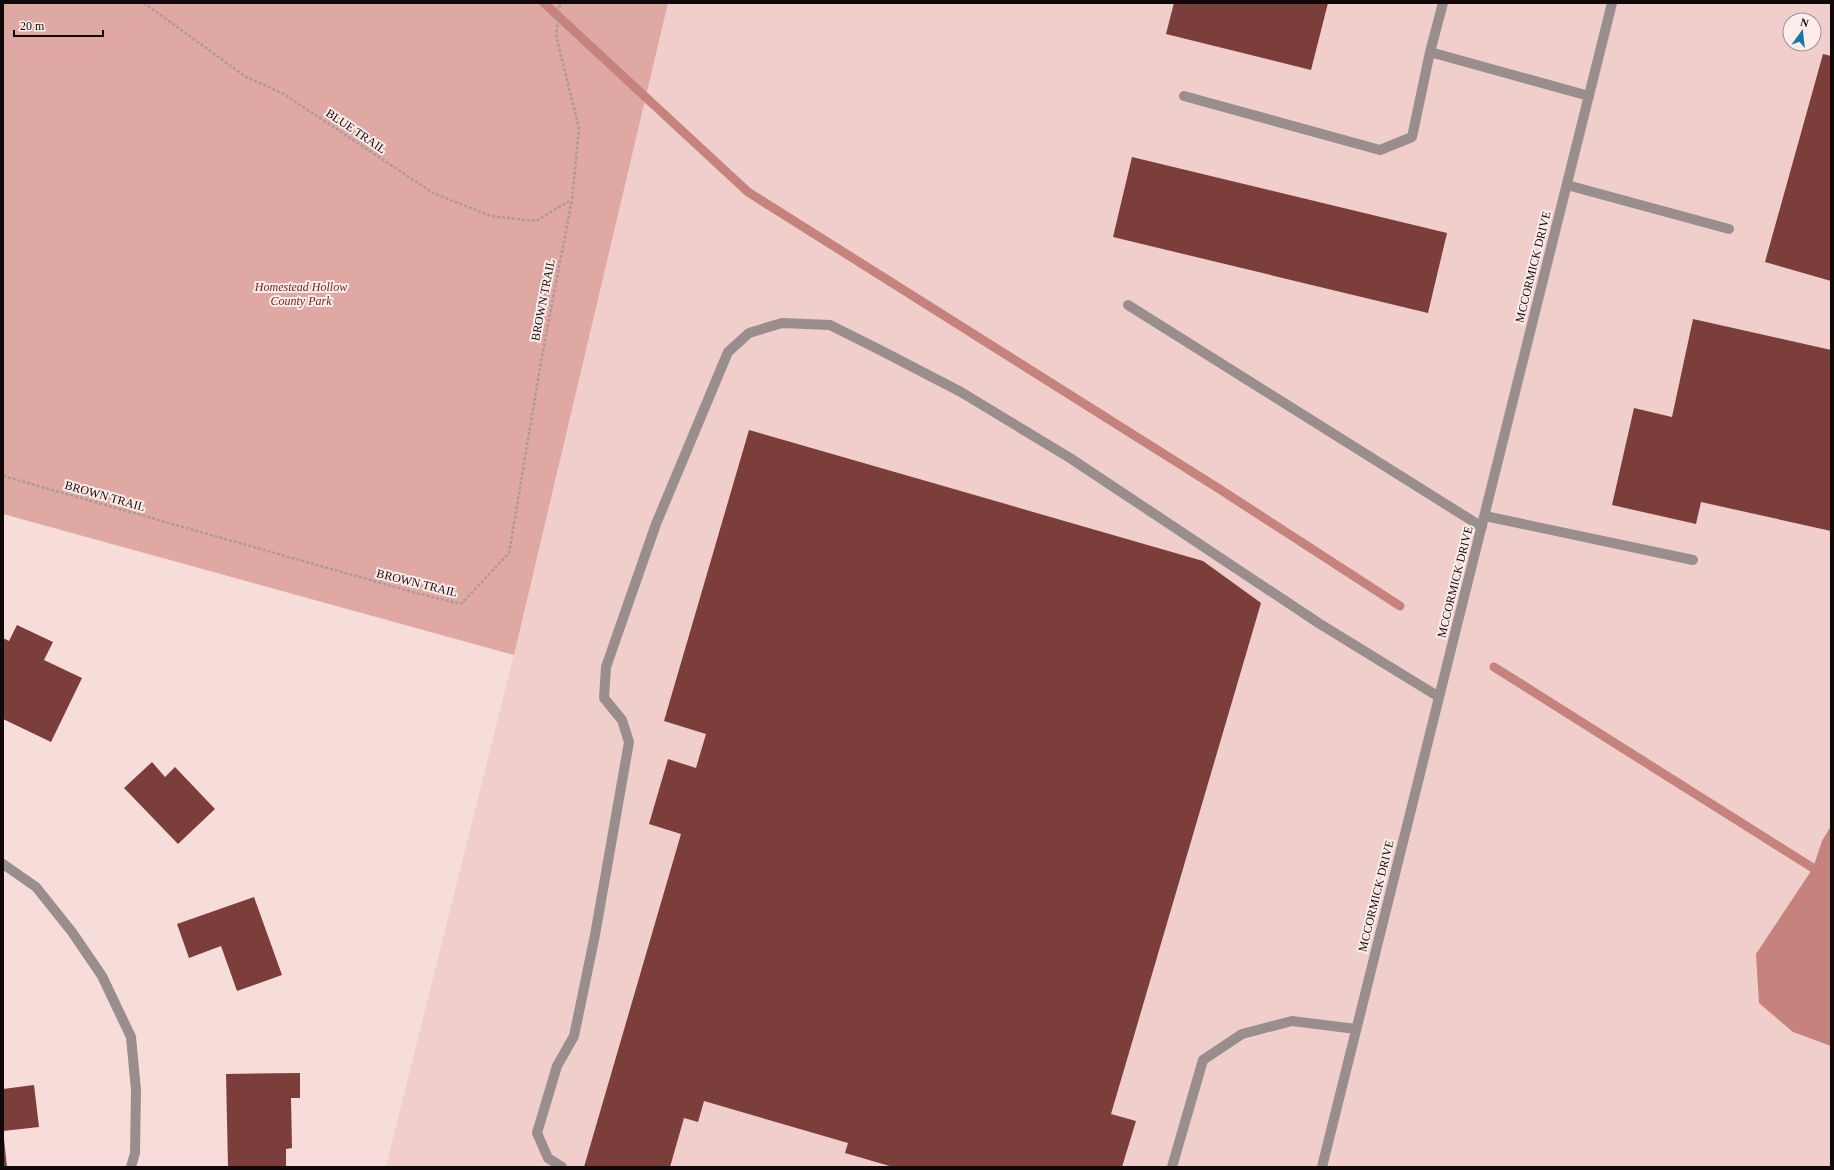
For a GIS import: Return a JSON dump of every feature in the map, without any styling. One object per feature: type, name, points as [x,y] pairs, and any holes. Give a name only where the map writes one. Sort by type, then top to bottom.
[{"type":"street","points":[[1184,96],[1380,150],[1412,137],[1430,52],[1443,3]]},
{"type":"street","name":"MCCORMICK DRIVE","points":[[1322,1167],[1612,3]]},
{"type":"street","points":[[1430,52],[1589,96]]},
{"type":"street","points":[[1567,185],[1729,229]]},
{"type":"street","points":[[1128,305],[1482,527]]},
{"type":"street","points":[[562,1167],[548,1158],[537,1133],[557,1066],[574,1036],[595,936],[629,742],[622,720],[604,698],[606,667],[656,524],[728,352],[749,333],[782,323],[830,326],[968,396],[1070,458],[1320,624],[1439,697]]},
{"type":"street","points":[[1484,516],[1693,560]]},
{"type":"street","points":[[3,864],[36,887],[72,932],[102,976],[130,1037],[136,1090],[134,1153],[131,1167]]},
{"type":"street","points":[[1172,1167],[1203,1060],[1242,1034],[1292,1021],[1356,1029]]},
{"type":"path","name":"BLUE TRAIL","points":[[144,3],[246,77],[282,93],[433,193],[491,216],[536,221],[572,200]]},
{"type":"path","points":[[560,3],[556,35],[579,128],[572,200]]},
{"type":"path","name":"BROWN TRAIL","points":[[3,476],[416,594],[461,604],[509,553],[542,356],[572,200]]},
{"type":"shaded area","points":[[668,3],[1831,3],[1831,1167],[386,1167],[514,655]]},
{"type":"shaded area","points":[[1831,826],[1831,1046],[1793,1032],[1759,1003],[1756,954],[1813,868],[1822,841]]},
{"type":"green space","name":"Homestead Hollow County Park","points":[[3,3],[668,3],[514,655],[3,514]]},
{"type":"building","points":[[1174,3],[1328,3],[1311,70],[1166,34]]},
{"type":"building","points":[[1823,54],[1831,56],[1831,281],[1765,262]]},
{"type":"building","points":[[1132,157],[1447,233],[1428,313],[1113,237]]},
{"type":"building","points":[[1693,319],[1831,350],[1831,531],[1701,502],[1696,524],[1612,505],[1634,408],[1672,417]]},
{"type":"building","points":[[749,430],[1203,561],[1261,603],[1111,1114],[1136,1121],[1122,1167],[893,1167],[845,1153],[848,1143],[704,1101],[698,1122],[684,1118],[670,1167],[584,1167],[681,834],[649,824],[668,759],[696,768],[706,734],[664,721]]},
{"type":"building","points":[[17,625],[53,642],[44,660],[82,678],[51,742],[3,719],[3,638],[9,641]]},
{"type":"building","points":[[152,762],[165,777],[175,767],[215,809],[178,844],[124,788]]},
{"type":"building","points":[[254,897],[282,975],[237,991],[221,946],[189,958],[177,924]]},
{"type":"building","points":[[300,1073],[300,1098],[291,1098],[292,1148],[286,1149],[286,1167],[228,1167],[226,1074]]},
{"type":"building","points":[[34,1085],[39,1127],[3,1131],[3,1089]]},
{"type":"building","points":[[4,1139],[7,1167],[3,1167]]},
{"type":"waterway","points":[[544,3],[748,192],[1221,490],[1400,606]]},
{"type":"waterway","points":[[1494,667],[1813,868]]}]
